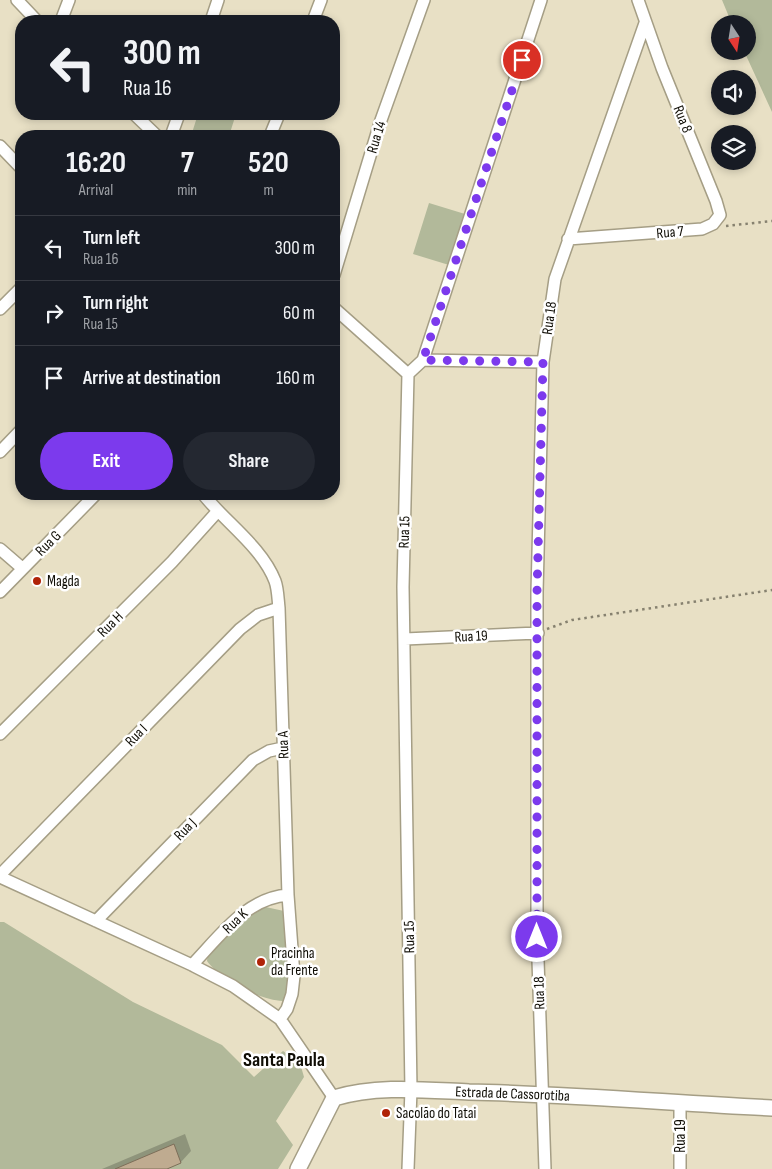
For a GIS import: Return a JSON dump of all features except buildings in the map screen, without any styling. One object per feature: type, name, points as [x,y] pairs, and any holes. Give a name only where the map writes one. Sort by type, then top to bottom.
[{"type":"main road","name":"Estrada de Cassorotiba","points":[[334,1098],[358,1091],[411,1090],[542,1093],[772,1108]]},
{"type":"main road","points":[[298,1169],[334,1098]]},
{"type":"street","points":[[17,0],[31,15]]},
{"type":"street","points":[[63,15],[69,0]]},
{"type":"street","points":[[213,15],[218,0]]},
{"type":"street","points":[[316,15],[321,0]]},
{"type":"street","name":"Rua 14","points":[[340,255],[380,122],[424,0]]},
{"type":"street","points":[[340,313],[408,374],[423,360],[541,0]]},
{"type":"street","name":"Rua 8","points":[[638,0],[645,23],[719,209],[717,220],[702,229]]},
{"type":"street","name":"Rua 18","points":[[546,1169],[537,930],[538,633],[543,362],[555,279],[645,23]]},
{"type":"street","points":[[140,120],[151,130]]},
{"type":"street","points":[[0,146],[15,162]]},
{"type":"street","points":[[0,164],[8,156]]},
{"type":"street","name":"Rua 7","points":[[568,239],[702,229]]},
{"type":"street","points":[[0,309],[15,294]]},
{"type":"street","points":[[423,360],[543,362]]},
{"type":"street","name":"Rua 15","points":[[408,374],[403,587],[411,1090],[408,1169]]},
{"type":"street","points":[[0,452],[15,436]]},
{"type":"street","name":"Rua G","points":[[0,592],[90,500]]},
{"type":"street","name":"Rua A","points":[[208,500],[257,552],[270,569],[276,583],[280,608],[282,748],[288,895],[294,976],[292,994],[287,1009],[280,1019]]},
{"type":"street","name":"Rua H","points":[[0,734],[172,562],[217,512]]},
{"type":"street","points":[[0,549],[22,568]]},
{"type":"street","name":"Rua I","points":[[0,876],[249,621],[280,608]]},
{"type":"street","name":"Rua 19","points":[[405,639],[538,633]]},
{"type":"street","name":"Rua J","points":[[96,921],[253,760],[269,751],[282,748]]},
{"type":"street","points":[[0,876],[233,986],[280,1019],[334,1098]]},
{"type":"street","name":"Rua K","points":[[192,965],[255,904],[274,896],[288,895]]},
{"type":"street","name":"Rua 19","points":[[680,1103],[680,1169]]},
{"type":"path","name":"Rua 7","points":[[702,229],[772,221]]},
{"type":"path","points":[[538,633],[572,620],[772,590]]},
{"type":"green space","points":[[722,0],[772,0],[772,112],[756,77],[756,70],[753,70],[748,60],[756,60],[756,15],[728,15]]},
{"type":"green space","points":[[196,120],[234,120],[231,130],[193,130]]},
{"type":"green space","points":[[429,203],[465,214],[449,265],[413,254]]},
{"type":"green space","name":"Pracinha da Frente","points":[[261,906],[284,911],[291,990],[283,1001],[263,997],[241,988],[221,975],[207,961],[208,952]]},
{"type":"green space","points":[[0,922],[4,922],[133,1002],[222,1045],[254,1077],[283,1051],[300,1063],[304,1077],[276,1121],[293,1145],[278,1169],[0,1169]]},
{"type":"place","name":"Magda","points":[[37,581]]},
{"type":"place","name":"Pracinha da Frente","points":[[261,962]]},
{"type":"place","name":"Sacolão do Tatai","points":[[386,1113]]},
{"type":"district","name":"Santa Paula","points":[[284,1059]]},
{"type":"route","points":[[522,60],[475,208],[423,360],[543,362],[537,592],[537,937]]}]
